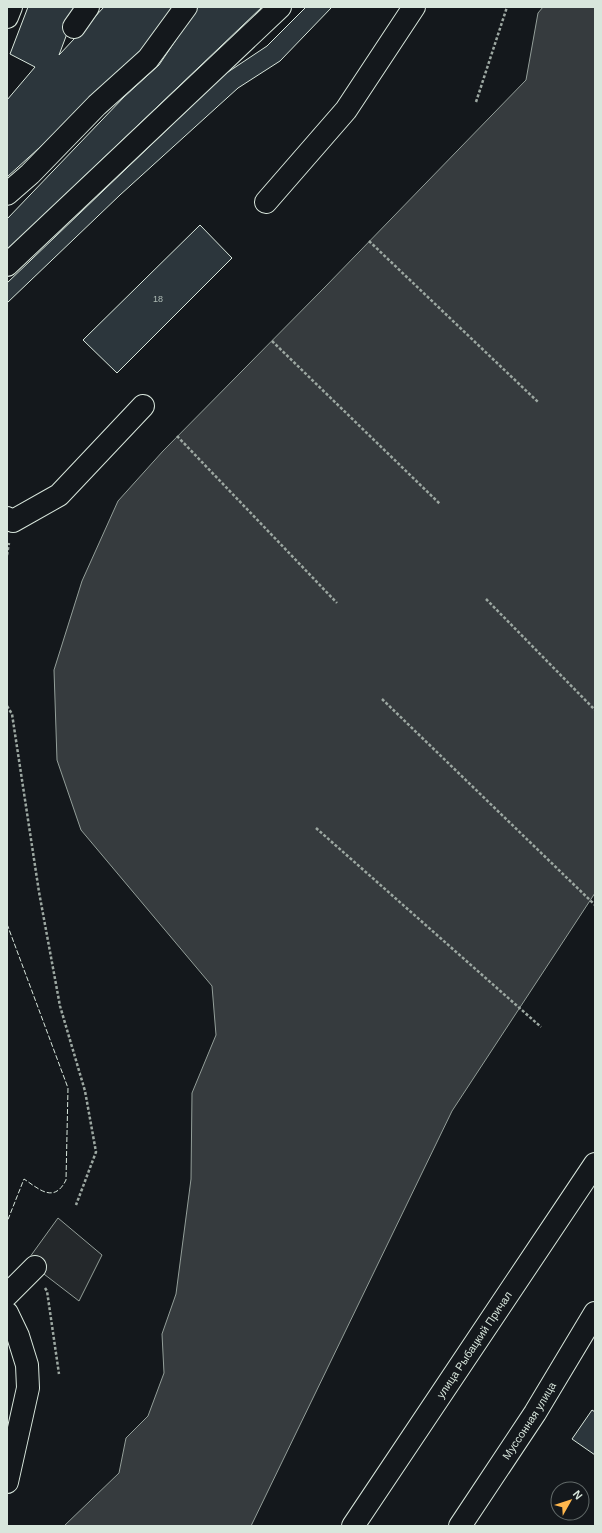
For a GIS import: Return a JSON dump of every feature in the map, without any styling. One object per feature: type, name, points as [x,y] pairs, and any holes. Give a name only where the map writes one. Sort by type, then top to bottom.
[{"type":"main road","points":[[7,17],[11,7]]},
{"type":"main road","points":[[74,27],[88,7]]},
{"type":"main road","points":[[7,194],[30,174],[97,104],[148,58],[186,7]]},
{"type":"main road","points":[[7,265],[280,7]]},
{"type":"main road","points":[[266,202],[346,110],[414,7]]},
{"type":"main road","points":[[7,518],[12,521],[59,495],[143,406]]},
{"type":"main road","name":"улица Рыбацкий Причал","points":[[353,1526],[595,1164]]},
{"type":"main road","points":[[7,1295],[34,1267]]},
{"type":"main road","points":[[7,1313],[18,1336],[27,1365],[28,1388],[7,1482]]},
{"type":"main road","name":"Муссонная улица","points":[[460,1526],[535,1413],[595,1313]]},
{"type":"path","points":[[476,102],[507,7]]},
{"type":"path","points":[[370,241],[538,402]]},
{"type":"path","points":[[272,341],[440,504]]},
{"type":"path","points":[[177,436],[337,603]]},
{"type":"path","points":[[486,599],[595,710]]},
{"type":"path","points":[[382,699],[595,905]]},
{"type":"path","points":[[7,706],[12,714],[39,892],[60,1006],[85,1091],[96,1152],[76,1205]]},
{"type":"path","points":[[316,828],[541,1027]]},
{"type":"path","points":[[34,1267],[47,1291],[59,1374]]},
{"type":"shaded area","points":[[543,7],[595,7],[595,893],[452,1111],[251,1526],[64,1526],[119,1473],[126,1438],[148,1416],[164,1373],[162,1334],[176,1294],[191,1179],[192,1093],[216,1035],[212,986],[81,830],[57,760],[54,670],[82,581],[118,501],[163,451],[526,80],[538,13]]},
{"type":"shaded area","points":[[58,1218],[102,1255],[79,1301],[27,1261]]},
{"type":"building","points":[[28,7],[77,7],[59,55],[104,7],[174,7],[151,40],[70,120],[7,177],[7,100],[35,67],[10,54]]},
{"type":"building","points":[[198,7],[262,7],[7,250],[7,219],[124,97],[159,65]]},
{"type":"building","points":[[306,7],[332,7],[280,61],[238,88],[120,195],[7,303],[7,283],[225,74],[267,46]]},
{"type":"building","points":[[200,225],[232,258],[117,373],[83,340]]},
{"type":"building","points":[[592,1410],[595,1412],[595,1455],[572,1439]]},
{"type":"fence","points":[[7,924],[68,1088],[66,1180],[61,1187],[51,1193],[41,1190],[24,1179],[7,1222]]}]
